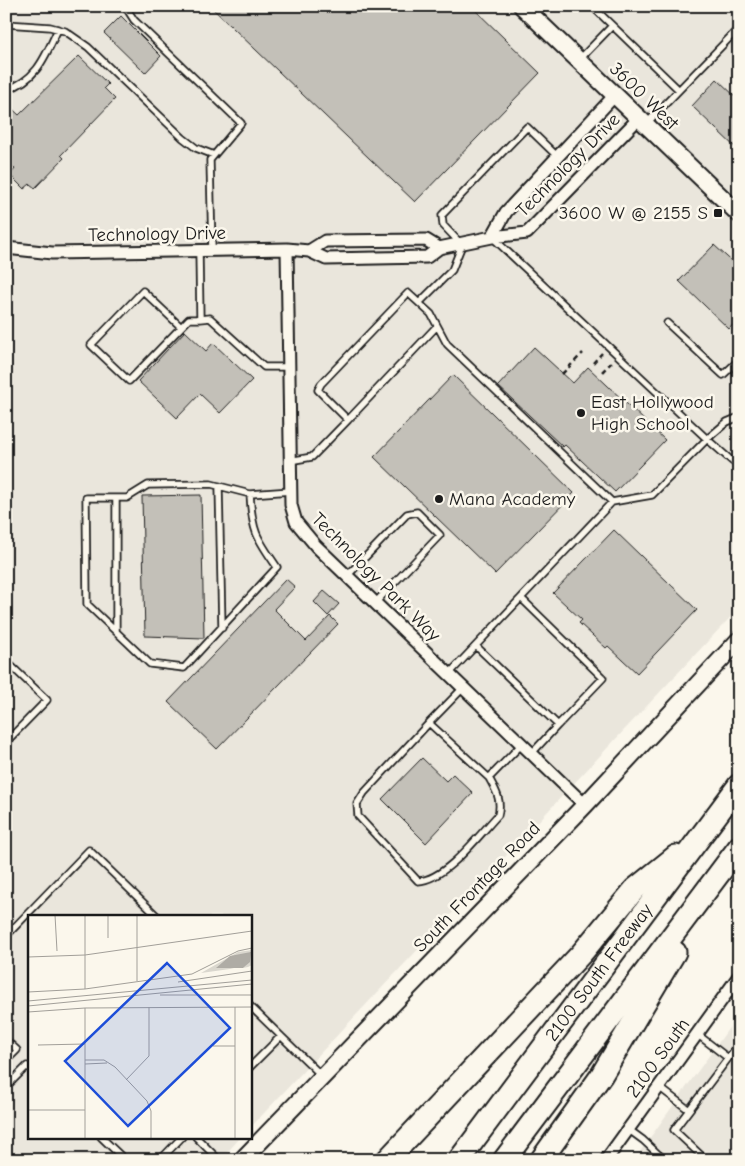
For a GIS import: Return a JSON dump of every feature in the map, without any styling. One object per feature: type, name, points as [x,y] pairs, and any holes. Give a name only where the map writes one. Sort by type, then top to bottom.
[{"type":"highway","name":"2100 South Freeway","points":[[459,1160],[739,786]]},
{"type":"highway","points":[[387,1160],[567,968],[635,889],[701,836]]},
{"type":"highway","name":"2100 South Freeway","points":[[504,1160],[739,847]]},
{"type":"highway","points":[[540,1160],[601,1076],[697,915],[739,856]]},
{"type":"street","name":"3600 West","points":[[522,6],[642,121],[737,208]]},
{"type":"street","name":"Technology Drive","points":[[492,237],[506,212],[615,95]]},
{"type":"street","name":"Technology Drive","points":[[6,248],[34,253],[287,249],[309,251],[326,259],[427,257],[439,248],[462,245],[492,237],[527,233],[642,121]]},
{"type":"street","name":"Technology Drive","points":[[309,251],[325,241],[426,240],[439,248]]},
{"type":"street","name":"Technology Park Way","points":[[287,249],[291,505],[296,522],[304,534],[585,805]]},
{"type":"street","name":"South Frontage Road","points":[[242,1160],[585,805],[739,640]]},
{"type":"street","name":"2100 South","points":[[606,1160],[739,976]]},
{"type":"lane","points":[[125,6],[134,20],[241,123],[210,160],[212,250]]},
{"type":"lane","points":[[592,6],[679,90]]},
{"type":"lane","points":[[6,24],[65,31],[88,47],[183,138],[196,148],[214,155]]},
{"type":"lane","points":[[578,60],[612,26]]},
{"type":"lane","points":[[642,121],[679,90],[739,28]]},
{"type":"lane","points":[[6,90],[22,85],[41,65],[58,29]]},
{"type":"lane","points":[[419,303],[452,270],[462,245],[443,226],[442,215],[527,127],[558,157]]},
{"type":"lane","points":[[492,237],[732,462]]},
{"type":"lane","points":[[199,251],[200,318]]},
{"type":"lane","points":[[181,327],[143,291],[91,345],[129,381],[181,327],[189,318],[210,318],[264,367],[288,367]]},
{"type":"lane","points":[[348,420],[318,390],[321,384],[408,293],[431,314],[447,344],[612,502]]},
{"type":"lane","points":[[667,323],[723,375],[739,360]]},
{"type":"lane","points":[[290,461],[312,457],[437,326]]},
{"type":"lane","points":[[449,674],[612,502],[652,495],[707,439],[738,415]]},
{"type":"lane","points":[[250,494],[252,525],[261,544],[277,568],[184,668],[150,664],[87,604],[86,498],[127,498],[148,485],[211,484],[250,494],[291,491]]},
{"type":"lane","points":[[220,486],[222,628]]},
{"type":"lane","points":[[116,498],[116,631]]},
{"type":"lane","points":[[347,576],[407,514],[417,512],[440,534],[375,603]]},
{"type":"lane","points":[[521,598],[603,678],[531,754]]},
{"type":"lane","points":[[476,646],[558,725]]},
{"type":"lane","points":[[6,661],[47,700],[6,742]]},
{"type":"lane","points":[[429,723],[489,778],[498,794],[501,805],[498,815],[443,872],[428,881],[418,881],[358,816],[357,804],[364,793],[429,723],[463,688]]},
{"type":"lane","points":[[489,778],[522,744]]},
{"type":"lane","points":[[6,936],[89,850],[156,915]]},
{"type":"lane","points":[[251,1007],[322,1076]]},
{"type":"lane","points":[[697,1034],[728,1058]]},
{"type":"lane","points":[[251,1066],[281,1036]]},
{"type":"lane","points":[[6,1040],[17,1050],[6,1061]]},
{"type":"lane","points":[[706,1160],[674,1130],[739,1044]]},
{"type":"lane","points":[[6,1087],[28,1066]]},
{"type":"lane","points":[[659,1086],[689,1110]]},
{"type":"lane","points":[[628,1130],[665,1160]]},
{"type":"lane","points":[[102,1138],[125,1160]]},
{"type":"lane","points":[[160,1160],[181,1138]]},
{"type":"lane","points":[[197,1138],[219,1160]]},
{"type":"lane","points":[[654,1160],[658,1154]]},
{"type":"path","points":[[593,363],[608,346]]},
{"type":"path","points":[[562,374],[582,353]]},
{"type":"path","points":[[602,372],[618,356]]},
{"type":"shaded area","points":[[6,6],[739,6],[739,608],[251,1127],[251,915],[28,915],[28,1138],[240,1138],[220,1160],[6,1160]]},
{"type":"shaded area","points":[[739,1014],[739,1160],[634,1160]]},
{"type":"building","points":[[210,6],[471,6],[540,73],[415,202]]},
{"type":"building","points":[[121,16],[161,56],[145,73],[104,33]]},
{"type":"building","points":[[79,56],[108,84],[104,88],[115,99],[61,155],[64,158],[35,188],[30,184],[24,189],[10,175],[15,169],[6,161],[6,103],[19,115]]},
{"type":"building","points":[[717,79],[739,100],[739,151],[692,106]]},
{"type":"building","points":[[714,245],[739,268],[739,318],[729,329],[679,281]]},
{"type":"building","points":[[185,331],[206,351],[213,343],[252,380],[220,413],[200,394],[177,418],[138,381]]},
{"type":"building","name":"East Hollywood High School","points":[[534,347],[573,383],[588,367],[665,440],[615,492],[565,445],[563,447],[498,386]]},
{"type":"building","points":[[453,375],[574,493],[495,574],[374,457]]},
{"type":"building","points":[[201,495],[204,638],[145,636],[142,496]]},
{"type":"building","points":[[614,530],[697,610],[637,673],[608,646],[606,648],[579,623],[582,620],[553,593]]},
{"type":"building","points":[[286,579],[295,587],[274,609],[306,641],[330,616],[338,624],[217,749],[168,702]]},
{"type":"building","points":[[324,591],[339,604],[328,616],[314,602]]},
{"type":"building","points":[[422,758],[446,781],[453,774],[473,793],[426,843],[382,799]]},
{"type":"place","name":"3600 W @ 2155 S","points":[[718,213]]},
{"type":"place","name":"East Hollywood High School","points":[[581,413]]},
{"type":"place","name":"Mana Academy","points":[[439,499]]}]
